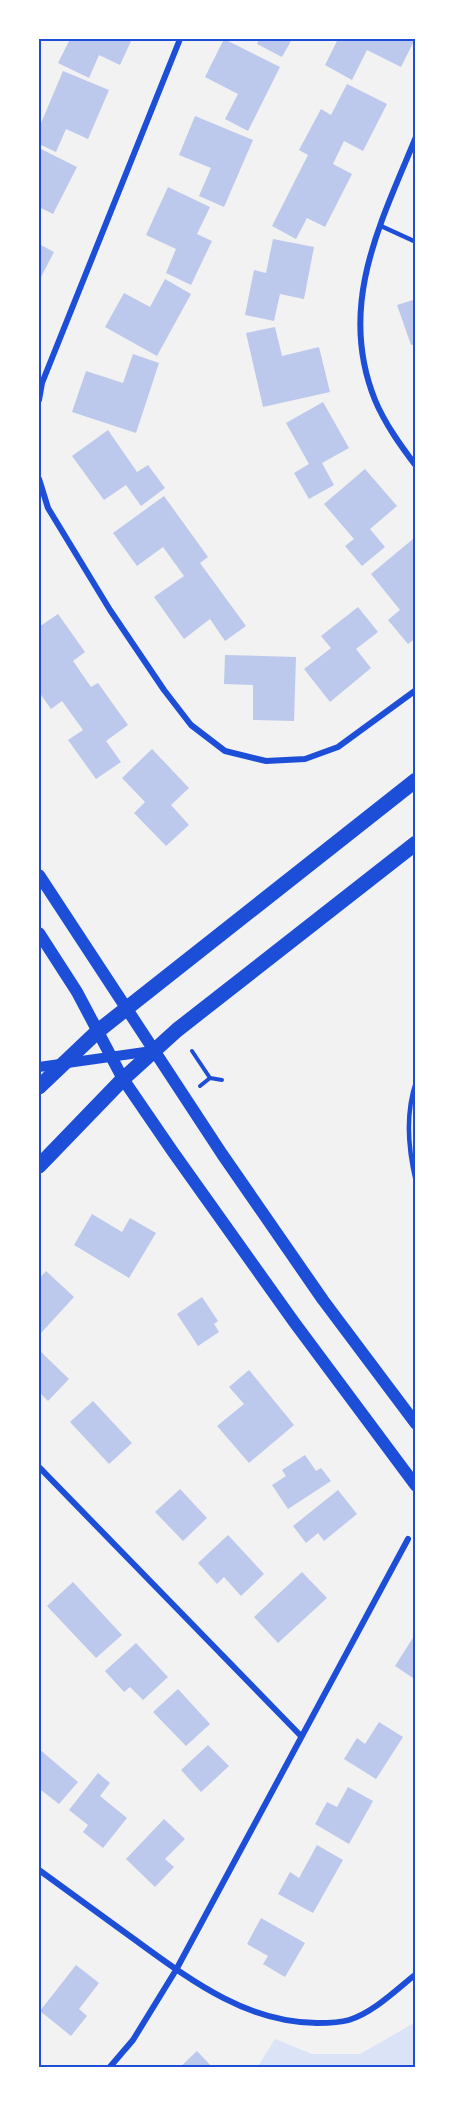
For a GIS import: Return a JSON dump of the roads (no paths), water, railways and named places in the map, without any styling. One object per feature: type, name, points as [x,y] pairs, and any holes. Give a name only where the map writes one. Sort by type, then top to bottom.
[{"type":"main road","points":[[39,1088],[98,1031],[416,780]]},
{"type":"main road","points":[[39,1166],[123,1079],[177,1030],[416,843]]},
{"type":"main road","points":[[39,875],[222,1154],[323,1300],[416,1424]]},
{"type":"main road","points":[[39,933],[77,992],[123,1079],[294,1322],[416,1486]]},
{"type":"street","points":[[39,400],[46,372],[180,39]]},
{"type":"street","points":[[416,137],[365,273],[359,310],[359,338],[375,400],[387,424],[416,466]]},
{"type":"street","points":[[39,479],[48,508],[110,610],[164,690],[191,725],[225,752],[266,761],[305,759],[338,747],[416,690]]},
{"type":"street","points":[[39,1067],[155,1051]]},
{"type":"street","points":[[39,1467],[301,1736]]},
{"type":"street","points":[[109,2068],[133,2040],[176,1970],[408,1539]]},
{"type":"street","points":[[39,1870],[176,1970],[215,1995],[270,2017],[300,2023],[349,2020],[372,2008],[416,1974]]},
{"type":"lane","points":[[381,226],[416,242]]},
{"type":"lane","points":[[416,1082],[408,1134],[416,1182]]}]
